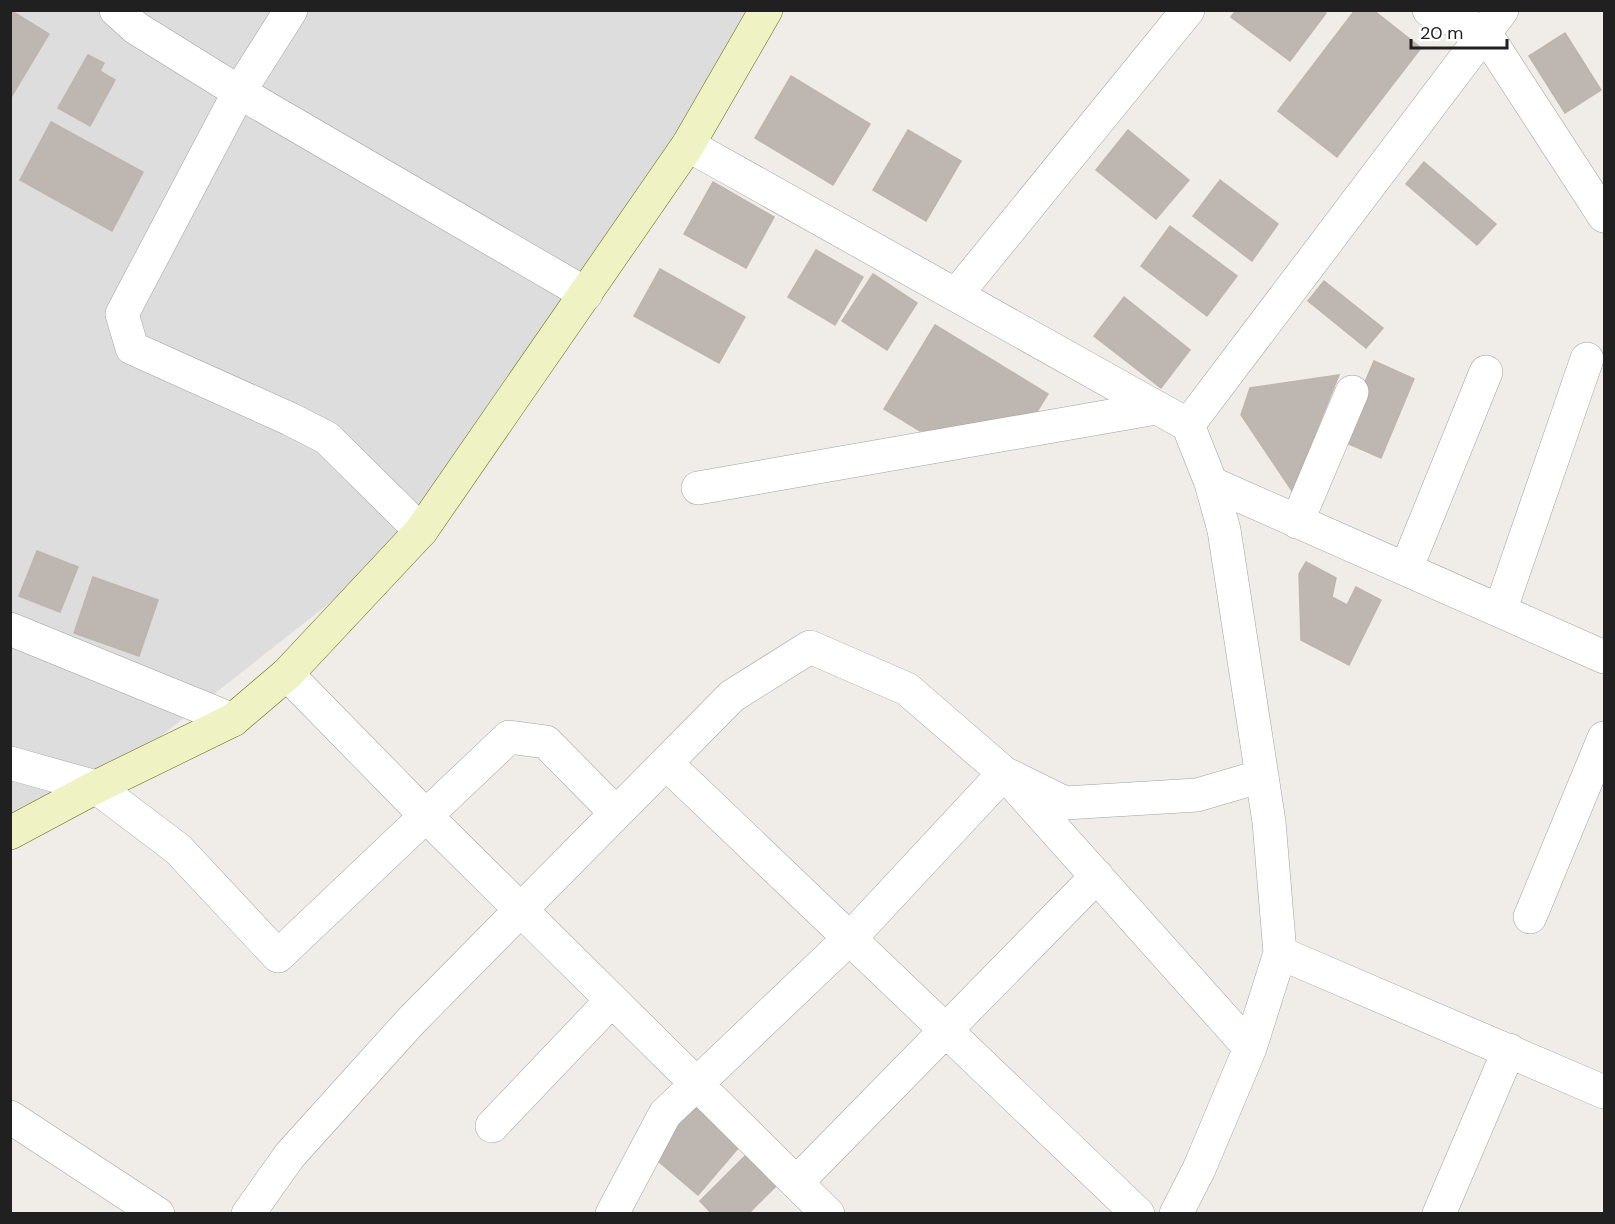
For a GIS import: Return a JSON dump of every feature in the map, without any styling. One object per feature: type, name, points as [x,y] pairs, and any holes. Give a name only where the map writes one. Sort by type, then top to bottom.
[{"type":"main road","points":[[10,833],[96,787],[233,720],[287,674],[421,531],[688,145],[766,10]]},
{"type":"street","points":[[116,10],[136,28],[239,92],[586,294]]},
{"type":"street","points":[[291,10],[239,92],[122,314],[132,348],[291,419],[327,438],[421,531]]},
{"type":"street","points":[[956,295],[1188,10]]},
{"type":"street","points":[[1429,10],[1493,22],[1605,216]]},
{"type":"street","points":[[1188,425],[1493,22]]},
{"type":"street","points":[[688,145],[1188,425],[1211,483],[1224,530],[1269,822],[1280,952],[1250,1048],[1199,1169],[1176,1214]]},
{"type":"street","points":[[1500,611],[1587,359]]},
{"type":"street","points":[[1406,569],[1486,372]]},
{"type":"street","points":[[1297,522],[1352,392]]},
{"type":"street","points":[[698,488],[1156,408]]},
{"type":"street","points":[[1211,483],[1604,655]]},
{"type":"street","points":[[10,628],[233,720]]},
{"type":"street","points":[[248,1214],[290,1155],[411,1021],[616,813],[732,696],[810,647],[907,689],[1004,773],[1250,1048]]},
{"type":"street","points":[[287,674],[520,910],[828,1214]]},
{"type":"street","points":[[10,763],[96,787],[178,849],[278,956],[427,817],[508,737],[546,742],[616,813]]},
{"type":"street","points":[[1530,917],[1605,738]]},
{"type":"street","points":[[666,764],[1138,1214]]},
{"type":"street","points":[[1004,773],[1065,803],[1197,795],[1262,776]]},
{"type":"street","points":[[612,1214],[665,1114],[849,938],[1004,773]]},
{"type":"street","points":[[796,1182],[1097,876]]},
{"type":"street","points":[[1280,952],[1605,1092]]},
{"type":"street","points":[[492,1126],[612,1000]]},
{"type":"street","points":[[1439,1214],[1509,1050]]},
{"type":"street","points":[[10,1117],[158,1214]]},
{"type":"shaded area","points":[[11,11],[765,11],[421,531],[96,787],[11,832]]},
{"type":"building","points":[[10,10],[49,34],[10,99]]},
{"type":"building","points":[[1236,10],[1323,10],[1326,13],[1290,61],[1231,17]]},
{"type":"building","points":[[1355,10],[1373,10],[1421,48],[1337,157],[1278,111]]},
{"type":"building","points":[[1565,33],[1601,90],[1565,113],[1529,56]]},
{"type":"building","points":[[88,55],[104,63],[100,71],[115,80],[90,126],[58,108]]},
{"type":"building","points":[[791,76],[870,124],[833,185],[755,138]]},
{"type":"building","points":[[51,122],[143,172],[112,231],[20,180]]},
{"type":"building","points":[[908,130],[961,161],[926,221],[873,190]]},
{"type":"building","points":[[1128,130],[1189,180],[1156,219],[1096,170]]},
{"type":"building","points":[[1424,162],[1496,224],[1477,245],[1406,184]]},
{"type":"building","points":[[1220,180],[1278,224],[1252,261],[1193,216]]},
{"type":"building","points":[[713,182],[774,217],[746,268],[684,234]]},
{"type":"building","points":[[1170,226],[1237,276],[1207,316],[1141,266]]},
{"type":"building","points":[[816,250],[863,277],[835,325],[788,297]]},
{"type":"building","points":[[660,269],[745,317],[719,363],[634,316]]},
{"type":"building","points":[[873,274],[917,303],[887,350],[842,321]]},
{"type":"building","points":[[1324,281],[1383,328],[1366,348],[1308,301]]},
{"type":"building","points":[[1124,297],[1190,350],[1161,388],[1094,336]]},
{"type":"building","points":[[935,325],[1048,394],[1033,418],[920,431],[884,409]]},
{"type":"building","points":[[1374,361],[1414,379],[1381,458],[1340,440]]},
{"type":"building","points":[[1339,375],[1292,491],[1241,415],[1250,388]]},
{"type":"building","points":[[37,551],[78,567],[60,612],[19,596]]},
{"type":"building","points":[[1306,562],[1336,578],[1332,597],[1347,605],[1356,587],[1381,600],[1349,665],[1301,640],[1299,574]]},
{"type":"building","points":[[93,577],[158,600],[139,656],[74,633]]},
{"type":"building","points":[[699,1101],[745,1140],[698,1195],[652,1156]]},
{"type":"building","points":[[749,1152],[779,1183],[748,1214],[712,1214],[700,1201]]}]
